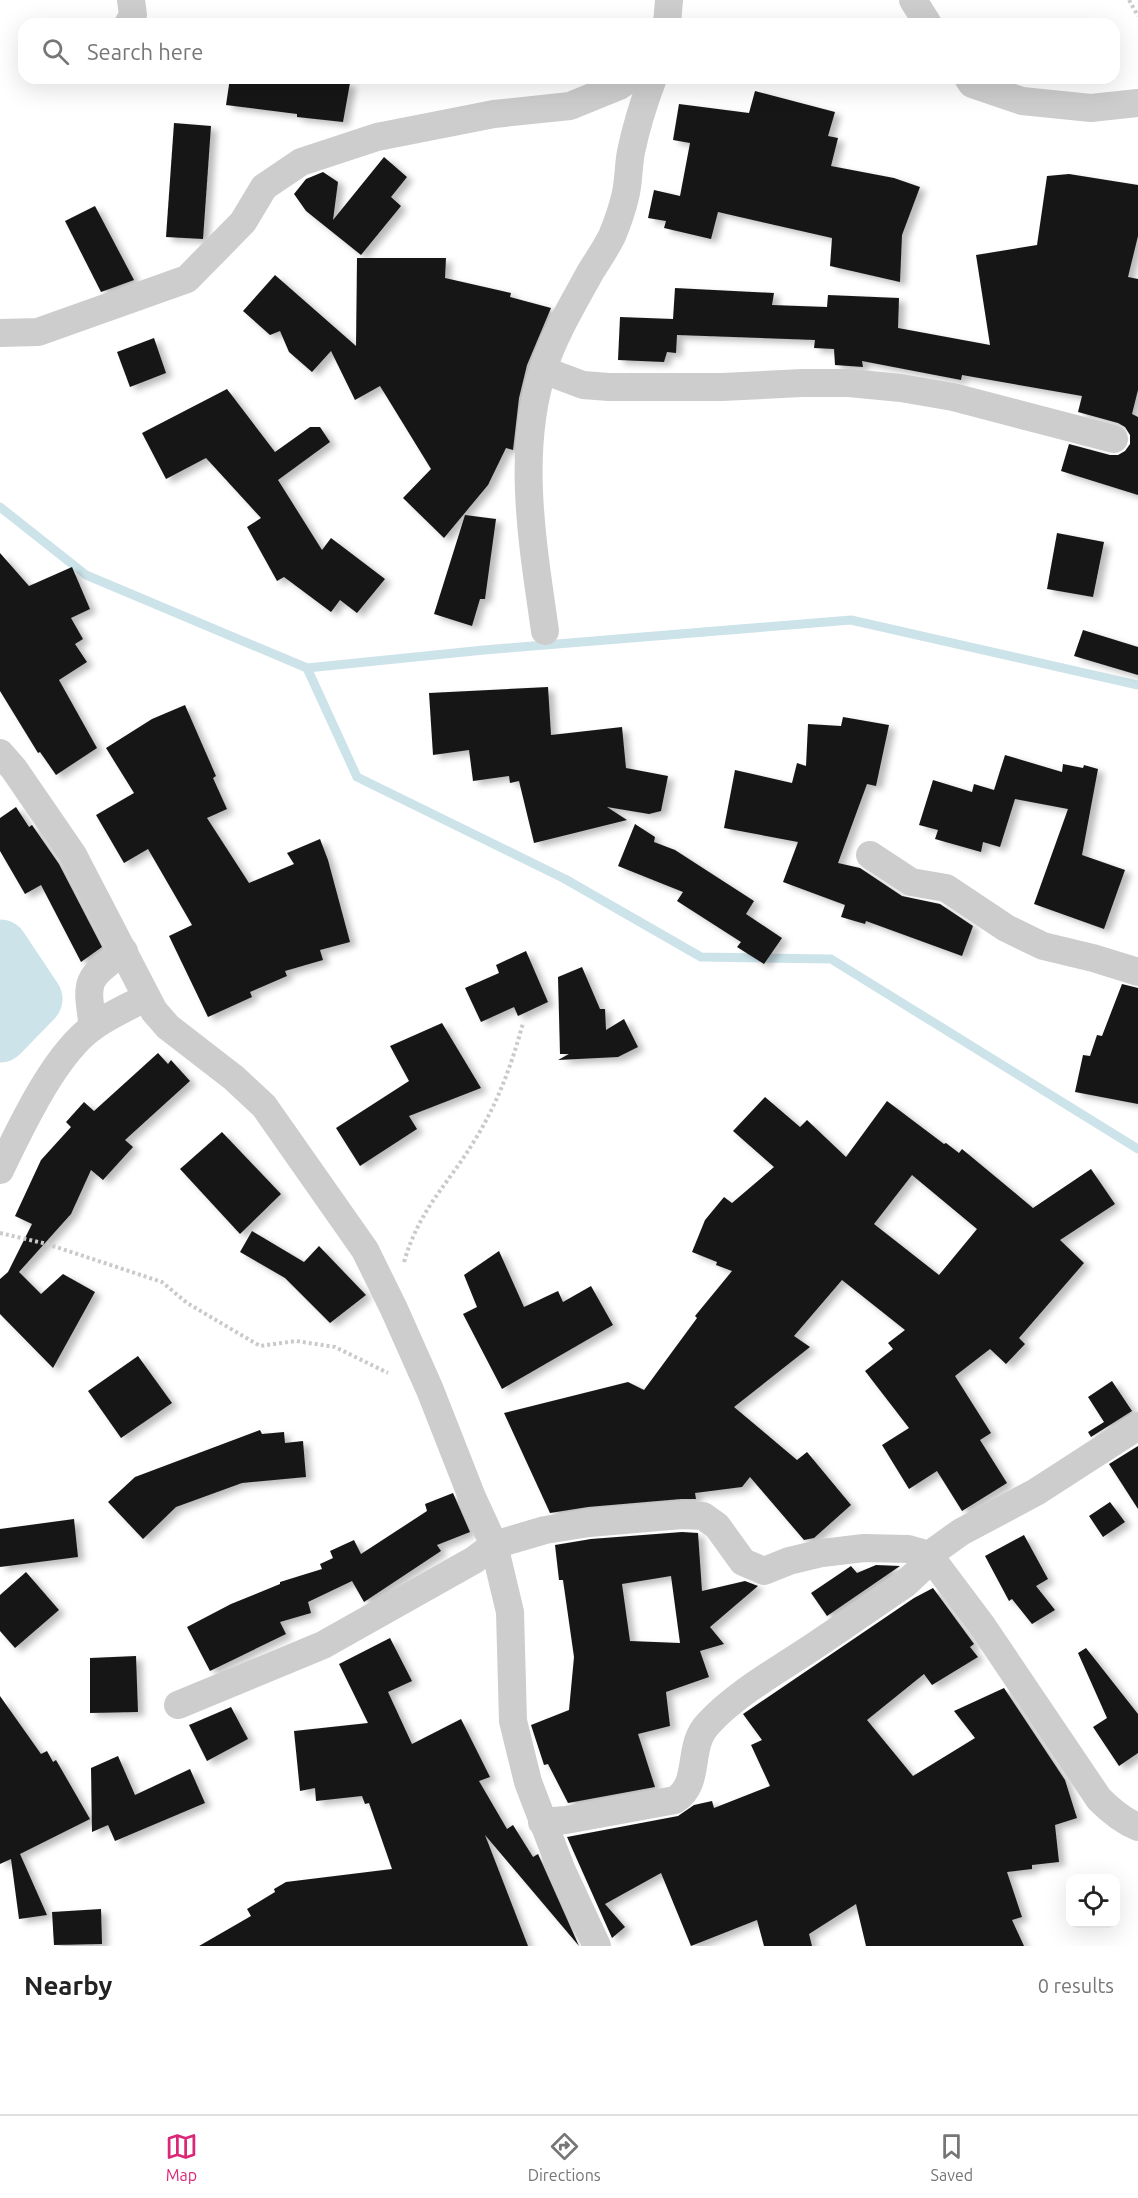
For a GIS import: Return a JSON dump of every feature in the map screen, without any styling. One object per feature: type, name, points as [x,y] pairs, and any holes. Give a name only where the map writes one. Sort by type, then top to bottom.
[{"type":"street","points":[[131,0],[131,18]]},
{"type":"street","points":[[668,18],[669,0]]},
{"type":"street","points":[[913,0],[924,18]]},
{"type":"street","points":[[0,333],[38,332],[187,279],[243,222],[264,187],[301,162],[377,137],[494,114],[570,106],[622,84]]},
{"type":"street","points":[[546,631],[536,577],[530,488],[530,443],[534,410],[543,370],[563,324],[612,236],[626,196],[631,153],[651,84]]},
{"type":"street","points":[[972,84],[1022,101],[1091,108],[1138,103]]},
{"type":"street","points":[[543,370],[583,385],[609,387],[722,387],[849,383],[901,388],[963,399],[1114,439]]},
{"type":"street","points":[[0,753],[21,778],[73,855],[154,1011],[168,1027],[234,1078],[264,1106],[365,1250],[430,1390],[472,1497],[494,1545],[510,1612],[513,1720],[528,1782],[562,1871],[597,1946]]},
{"type":"street","points":[[870,855],[911,882],[946,888],[1005,928],[1043,946],[1138,972]]},
{"type":"street","points":[[93,1027],[88,994],[90,980],[124,951]]},
{"type":"street","points":[[0,1170],[53,1073],[76,1042],[93,1027],[146,997]]},
{"type":"street","points":[[542,1822],[566,1820],[675,1800],[685,1794],[690,1781],[698,1736],[708,1723],[773,1672],[905,1584],[923,1567],[929,1555],[962,1532],[1036,1492],[1138,1426]]},
{"type":"street","points":[[178,1705],[323,1645],[474,1560],[494,1545],[545,1530],[682,1515],[703,1516],[717,1526],[743,1562],[764,1571],[789,1561],[822,1553],[864,1548],[908,1549],[929,1555],[983,1627],[1099,1799],[1109,1810],[1138,1827]]},
{"type":"path","points":[[1129,0],[1138,16]]},
{"type":"path","points":[[394,1309],[412,1236],[422,1215],[475,1140],[500,1096],[514,1058],[523,1023]]},
{"type":"path","points":[[0,1233],[47,1244],[162,1282],[187,1303],[260,1346],[296,1341],[335,1347],[353,1354],[403,1382],[430,1390]]},
{"type":"building","points":[[229,84],[350,84],[343,122],[226,105]]},
{"type":"building","points":[[755,91],[835,112],[828,136],[838,138],[831,166],[894,178],[920,187],[902,235],[900,282],[830,266],[832,238],[718,212],[711,239],[664,228],[666,221],[648,218],[654,190],[680,196],[690,143],[673,140],[679,104],[749,113]]},
{"type":"building","points":[[174,123],[211,126],[203,239],[166,237]]},
{"type":"building","points":[[384,157],[407,177],[391,197],[401,206],[361,255],[306,211],[294,194],[306,179],[323,172],[338,182],[333,220]]},
{"type":"building","points":[[1069,174],[1138,185],[1138,236],[1128,277],[1138,279],[1138,390],[1132,414],[1138,417],[1138,495],[1061,471],[1069,444],[1118,455],[1130,444],[1130,435],[1125,427],[1078,412],[1082,396],[962,375],[961,380],[862,361],[863,367],[835,365],[834,349],[814,348],[815,340],[677,335],[676,353],[667,352],[664,362],[618,360],[620,317],[673,319],[675,288],[774,293],[772,305],[827,307],[828,295],[899,298],[898,328],[990,345],[976,255],[1037,245],[1047,176]]},
{"type":"building","points":[[95,206],[134,280],[101,292],[65,221]]},
{"type":"building","points":[[357,258],[446,258],[445,278],[511,293],[510,297],[551,308],[527,365],[519,398],[513,450],[506,448],[488,485],[444,538],[403,498],[431,469],[380,386],[355,400],[331,351],[312,372],[289,352],[280,331],[270,335],[243,311],[275,275],[356,346]]},
{"type":"building","points":[[154,338],[166,373],[130,387],[117,352]]},
{"type":"building","points":[[227,389],[275,452],[310,427],[320,427],[330,442],[278,480],[322,550],[331,538],[385,579],[357,613],[340,600],[331,612],[284,577],[277,581],[247,527],[261,518],[206,458],[166,479],[142,433]]},
{"type":"building","points":[[465,515],[496,519],[485,599],[480,599],[472,626],[434,614]]},
{"type":"building","points":[[1057,533],[1104,542],[1093,597],[1047,589]]},
{"type":"building","points":[[0,553],[29,586],[72,567],[90,609],[71,618],[83,639],[75,644],[87,662],[59,680],[97,748],[56,775],[40,752],[38,753],[0,691]]},
{"type":"building","points":[[1083,630],[1138,647],[1138,675],[1074,656]]},
{"type":"building","points":[[548,687],[551,735],[622,727],[626,768],[668,776],[661,811],[649,814],[607,807],[627,820],[534,843],[519,781],[510,783],[509,776],[473,781],[469,750],[433,755],[429,693]]},
{"type":"building","points":[[185,705],[216,776],[213,778],[227,809],[207,818],[249,883],[294,864],[287,853],[320,839],[328,860],[350,942],[320,950],[323,960],[285,971],[287,976],[250,992],[252,997],[208,1017],[169,936],[192,925],[148,849],[124,863],[96,815],[134,793],[106,748],[152,719]]},
{"type":"building","points":[[843,717],[889,725],[876,786],[867,784],[838,863],[860,868],[902,896],[940,904],[973,926],[962,956],[866,921],[865,924],[841,917],[845,905],[783,882],[798,842],[724,828],[735,770],[792,783],[797,763],[806,766],[808,724],[841,726]]},
{"type":"building","points":[[1005,755],[1062,772],[1063,764],[1083,768],[1084,765],[1098,769],[1082,855],[1125,870],[1104,929],[1034,904],[1068,809],[1015,799],[1000,847],[983,842],[981,852],[935,839],[938,830],[919,825],[933,780],[972,792],[974,784],[994,790]]},
{"type":"building","points":[[16,807],[29,827],[32,825],[59,864],[102,947],[81,962],[41,885],[25,894],[0,851],[0,818]]},
{"type":"building","points":[[635,824],[655,837],[654,842],[675,850],[754,901],[746,914],[782,938],[764,964],[737,947],[741,942],[677,901],[683,892],[618,866]]},
{"type":"building","points":[[526,951],[548,1002],[518,1016],[514,1007],[481,1022],[465,988],[499,973],[496,965]]},
{"type":"building","points":[[582,967],[600,1009],[605,1009],[606,1030],[624,1019],[638,1047],[618,1057],[558,1060],[569,1054],[560,1054],[558,977]]},
{"type":"building","points":[[1122,984],[1138,988],[1138,1104],[1075,1092],[1083,1055],[1090,1056],[1097,1035],[1102,1036]]},
{"type":"building","points":[[442,1023],[481,1088],[409,1116],[417,1129],[360,1166],[336,1128],[409,1081],[390,1046]]},
{"type":"building","points":[[158,1053],[168,1064],[171,1060],[190,1081],[125,1140],[133,1147],[103,1180],[91,1170],[71,1214],[19,1272],[41,1294],[63,1274],[95,1292],[53,1368],[0,1314],[0,1279],[8,1272],[32,1224],[15,1216],[41,1160],[71,1127],[66,1122],[84,1102],[94,1111]]},
{"type":"building","points":[[765,1097],[800,1127],[807,1120],[846,1157],[887,1101],[944,1144],[946,1143],[959,1153],[962,1149],[1033,1208],[1091,1169],[1115,1204],[1060,1240],[1084,1263],[1019,1338],[1025,1344],[1006,1364],[990,1349],[955,1376],[991,1433],[980,1440],[1007,1483],[962,1511],[937,1471],[909,1489],[882,1445],[909,1428],[865,1371],[893,1349],[888,1343],[905,1330],[842,1280],[794,1336],[810,1347],[734,1407],[797,1460],[807,1452],[851,1505],[814,1538],[804,1540],[750,1477],[742,1487],[695,1493],[696,1499],[588,1507],[550,1513],[504,1413],[628,1382],[644,1390],[697,1318],[695,1316],[732,1271],[692,1252],[705,1220],[724,1197],[732,1203],[774,1167],[733,1131]],"holes":[[[912,1175],[977,1229],[939,1275],[874,1224]]]},
{"type":"building","points":[[222,1132],[281,1194],[240,1234],[180,1169]]},
{"type":"building","points":[[252,1231],[304,1262],[319,1246],[366,1295],[330,1323],[285,1278],[240,1252]]},
{"type":"building","points":[[499,1251],[524,1307],[558,1291],[563,1302],[591,1286],[613,1325],[502,1389],[463,1314],[477,1307],[464,1275]]},
{"type":"building","points":[[138,1356],[172,1403],[121,1438],[88,1391]]},
{"type":"building","points":[[1112,1381],[1132,1411],[1091,1437],[1088,1432],[1104,1422],[1088,1397]]},
{"type":"building","points":[[260,1430],[262,1434],[284,1432],[285,1443],[303,1441],[306,1477],[242,1483],[176,1507],[143,1539],[108,1502],[135,1477]]},
{"type":"building","points":[[1138,1446],[1138,1509],[1109,1464]]},
{"type":"building","points":[[453,1493],[470,1532],[437,1545],[441,1551],[364,1602],[352,1581],[308,1602],[311,1613],[280,1622],[286,1634],[210,1671],[187,1627],[231,1604],[280,1584],[280,1582],[322,1569],[320,1564],[333,1558],[330,1551],[354,1540],[361,1554],[427,1511],[425,1504]]},
{"type":"building","points":[[1110,1502],[1125,1522],[1103,1537],[1089,1516]]},
{"type":"building","points":[[74,1519],[78,1557],[0,1567],[0,1529]]},
{"type":"building","points":[[682,1532],[698,1533],[702,1591],[745,1581],[758,1586],[710,1627],[724,1644],[700,1651],[709,1677],[666,1692],[670,1726],[638,1734],[655,1787],[568,1803],[548,1764],[544,1765],[531,1725],[569,1710],[574,1657],[563,1580],[559,1580],[555,1545],[591,1539]],"holes":[[[671,1576],[680,1643],[630,1641],[622,1584]]]},
{"type":"building","points":[[1024,1535],[1048,1579],[1036,1586],[1055,1610],[1032,1624],[1012,1599],[1009,1601],[985,1556]]},
{"type":"building","points":[[876,1565],[900,1566],[827,1616],[811,1593],[851,1566],[857,1573]]},
{"type":"building","points":[[26,1572],[59,1610],[15,1648],[0,1631],[0,1595]]},
{"type":"building","points":[[933,1588],[974,1644],[970,1647],[978,1657],[932,1685],[924,1674],[867,1720],[913,1776],[975,1738],[954,1711],[1004,1688],[1065,1780],[1077,1818],[1055,1825],[1059,1862],[1032,1865],[1032,1869],[1007,1872],[1022,1917],[1012,1920],[1024,1946],[866,1946],[856,1904],[809,1934],[812,1946],[764,1946],[757,1920],[691,1946],[661,1873],[605,1904],[625,1927],[612,1938],[567,1837],[678,1816],[694,1805],[712,1801],[714,1808],[770,1786],[751,1745],[762,1740],[743,1714],[914,1598]]},
{"type":"building","points":[[390,1638],[412,1681],[388,1692],[412,1744],[461,1719],[490,1777],[479,1781],[507,1829],[513,1825],[533,1857],[538,1854],[579,1946],[485,1835],[528,1946],[199,1946],[251,1916],[247,1909],[275,1892],[274,1889],[286,1882],[392,1869],[369,1803],[365,1804],[362,1796],[316,1801],[315,1788],[300,1791],[294,1731],[368,1723],[339,1664]]},
{"type":"building","points":[[1086,1648],[1138,1714],[1138,1753],[1119,1766],[1093,1727],[1107,1718],[1078,1653]]},
{"type":"building","points":[[136,1656],[138,1712],[90,1713],[90,1658]]},
{"type":"building","points":[[0,1696],[41,1754],[47,1751],[53,1762],[56,1760],[90,1819],[20,1854],[47,1915],[19,1919],[11,1859],[0,1864]]},
{"type":"building","points":[[231,1707],[248,1739],[207,1761],[189,1725]]},
{"type":"building","points":[[118,1756],[135,1795],[190,1769],[205,1803],[115,1841],[108,1825],[92,1832],[91,1768]]},
{"type":"building","points":[[101,1909],[102,1944],[54,1945],[52,1912]]},
{"type":"waterway","points":[[0,507],[86,575],[307,668],[484,650],[851,620],[1138,685]]},
{"type":"waterway","points":[[307,668],[357,777],[565,879],[701,957],[831,959],[1138,1149]]},
{"type":"waterway","points":[[0,948],[34,999],[0,1034]]}]
